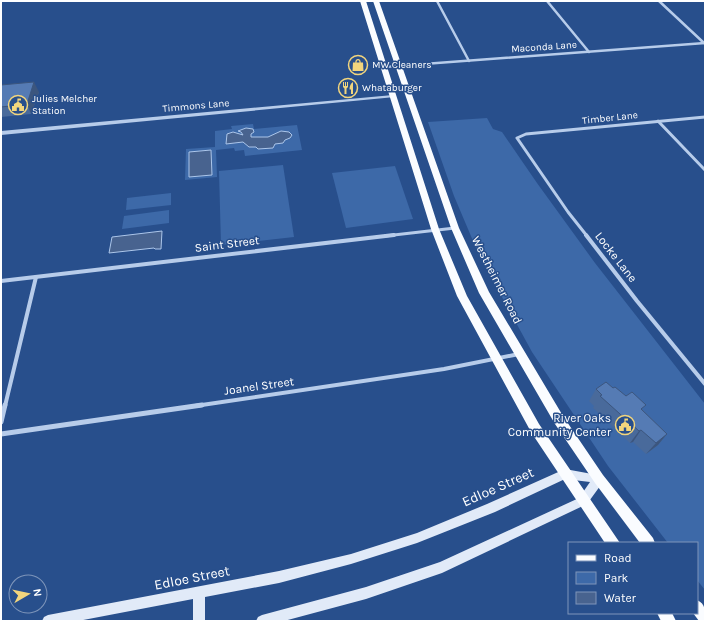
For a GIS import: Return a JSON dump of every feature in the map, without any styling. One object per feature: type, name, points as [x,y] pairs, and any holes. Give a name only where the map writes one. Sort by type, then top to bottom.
[{"type":"main road","name":"Westheimer Road","points":[[363,1],[393,96],[484,293],[559,420],[599,479],[647,542]]},
{"type":"main road","name":"Westheimer Road","points":[[376,1],[415,111],[419,151],[435,230],[462,296],[535,428],[583,501],[612,542]]},
{"type":"main road","points":[[393,96],[403,101],[415,111]]},
{"type":"main road","points":[[262,621],[366,593],[442,567],[583,501],[599,479],[565,474]]},
{"type":"main road","name":"Edloe Street","points":[[48,621],[279,576],[351,559],[417,538],[491,508],[565,474]]},
{"type":"main road","points":[[199,592],[199,621]]},
{"type":"main road","points":[[698,608],[705,617]]},
{"type":"street","points":[[437,1],[469,61]]},
{"type":"street","points":[[547,1],[589,52]]},
{"type":"street","points":[[659,1],[705,43]]},
{"type":"street","name":"Maconda Lane","points":[[384,67],[705,43]]},
{"type":"street","name":"Timmons Lane","points":[[1,133],[393,96]]},
{"type":"street","name":"Timber Lane","points":[[517,138],[526,134],[705,116]]},
{"type":"street","points":[[658,121],[705,170]]},
{"type":"street","name":"Locke Lane","points":[[517,138],[568,212],[637,301],[705,384]]},
{"type":"street","name":"Saint Street","points":[[1,281],[455,228]]},
{"type":"street","points":[[1,422],[36,277]]},
{"type":"street","name":"Joanel Street","points":[[1,434],[444,369],[519,354]]},
{"type":"green space","points":[[487,118],[493,129],[502,132],[595,263],[705,404],[705,590],[698,581],[698,542],[667,542],[608,466],[532,352],[479,255],[454,196],[428,122]]},
{"type":"green space","points":[[253,124],[254,129],[297,125],[302,150],[245,156],[244,150],[235,151],[234,148],[216,150],[217,177],[185,180],[186,149],[215,147],[215,131],[232,129],[231,126]]},
{"type":"green space","points":[[283,165],[294,237],[221,245],[219,171]]},
{"type":"green space","points":[[395,166],[413,219],[346,228],[332,173]]},
{"type":"green space","points":[[171,193],[171,205],[126,210],[127,198]]},
{"type":"green space","points":[[169,210],[169,223],[122,229],[124,216]]},
{"type":"water","points":[[246,128],[253,129],[254,132],[251,134],[251,137],[268,137],[281,131],[289,132],[292,135],[283,143],[275,144],[273,148],[258,149],[256,147],[249,147],[243,142],[226,144],[227,134],[233,132],[243,135],[238,131]]},
{"type":"water","points":[[211,150],[212,175],[189,177],[189,152]]},
{"type":"water","points":[[162,231],[161,249],[154,248],[109,253],[112,237]]},
{"type":"building","points":[[34,82],[27,104],[1,107],[1,85]]},
{"type":"building","points":[[606,382],[626,396],[632,392],[646,405],[641,409],[667,434],[656,443],[641,430],[639,431],[600,396],[602,395],[596,389]]},
{"type":"place","name":"MW Cleaners","points":[[358,65]]},
{"type":"place","name":"Whataburger","points":[[348,88]]},
{"type":"place","name":"Julies Melcher Station","points":[[18,105]]},
{"type":"place","name":"River Oaks Community Center","points":[[625,425]]}]
